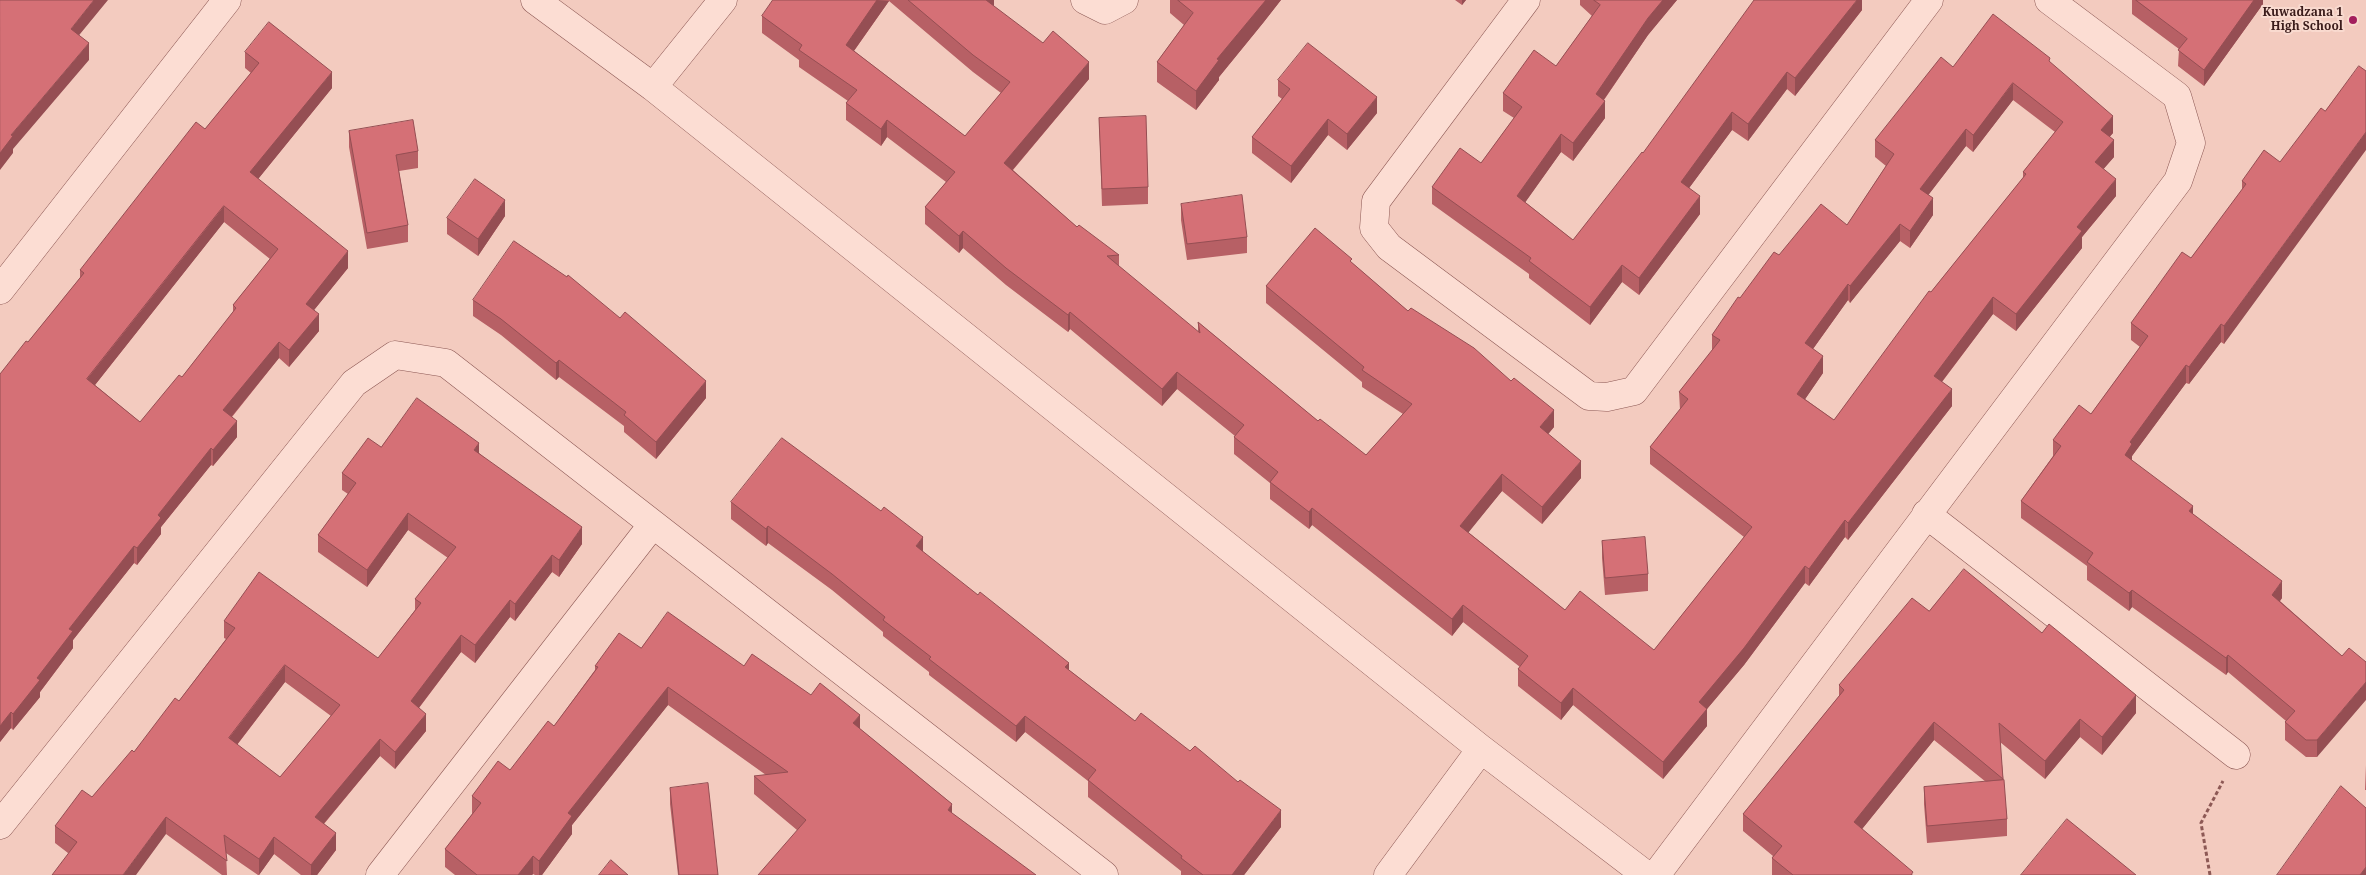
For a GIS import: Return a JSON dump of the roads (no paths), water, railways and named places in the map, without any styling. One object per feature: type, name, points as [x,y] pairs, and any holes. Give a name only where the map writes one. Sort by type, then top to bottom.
[{"type":"street","points":[[0,290],[227,0]]},
{"type":"street","points":[[535,0],[653,87],[1481,749],[1646,875]]},
{"type":"street","points":[[653,87],[723,0]]},
{"type":"street","points":[[1085,0],[1105,10],[1124,0]]},
{"type":"street","points":[[1526,0],[1376,201],[1374,228],[1389,247],[1588,396],[1608,397],[1634,391],[1929,0]]},
{"type":"street","points":[[1656,875],[2178,181],[2191,143],[2177,96],[2048,0]]},
{"type":"street","points":[[0,825],[354,383],[395,356],[446,363],[1104,875]]},
{"type":"street","points":[[1926,514],[2236,755]]},
{"type":"street","points":[[380,875],[653,524]]},
{"type":"street","points":[[1388,875],[1481,749]]},
{"type":"place","name":"Kuwadzana 1 High School","points":[[2353,20]]}]
